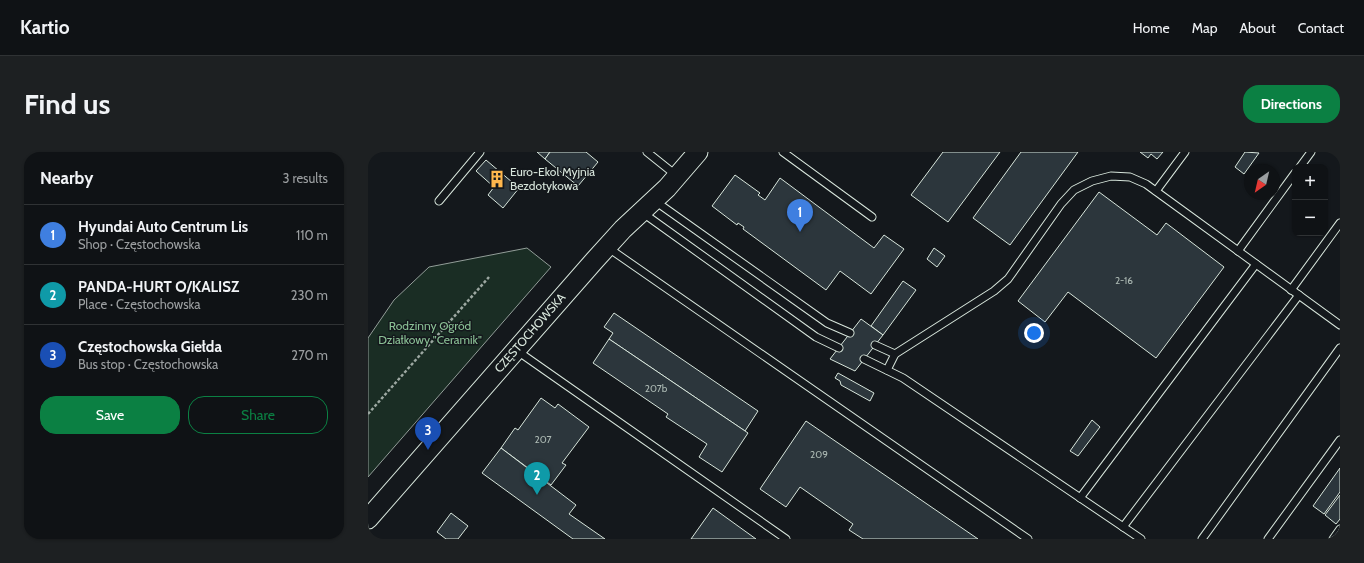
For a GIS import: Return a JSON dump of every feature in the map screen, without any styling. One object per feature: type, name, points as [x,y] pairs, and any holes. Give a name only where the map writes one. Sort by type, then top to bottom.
[{"type":"main road","name":"CZĘSTOCHOWSKA","points":[[368,519],[607,246],[677,176],[698,152]]},
{"type":"lane","points":[[439,202],[480,152]]},
{"type":"lane","points":[[647,152],[677,176]]},
{"type":"lane","points":[[783,152],[872,217]]},
{"type":"lane","points":[[1156,191],[1185,152]]},
{"type":"lane","points":[[1302,164],[1311,152]]},
{"type":"lane","points":[[887,370],[895,354],[994,291],[1008,279],[1061,204],[1074,190],[1092,181],[1112,176],[1130,177],[1146,184],[1340,325]]},
{"type":"lane","points":[[1238,251],[1292,177]]},
{"type":"lane","points":[[647,206],[827,323],[850,333]]},
{"type":"lane","points":[[647,206],[816,337],[839,348]]},
{"type":"lane","points":[[1292,290],[1340,223]]},
{"type":"lane","points":[[607,246],[1028,539]]},
{"type":"lane","points":[[1080,498],[1256,264]]},
{"type":"lane","points":[[1123,527],[1299,295]]},
{"type":"lane","points":[[875,345],[895,354]]},
{"type":"lane","points":[[1202,539],[1340,348]]},
{"type":"lane","points":[[516,350],[786,539]]},
{"type":"lane","points":[[864,359],[903,378],[1141,539]]},
{"type":"lane","points":[[1268,539],[1340,440]]},
{"type":"lane","points":[[1333,539],[1340,530]]},
{"type":"path","points":[[368,414],[489,277]]},
{"type":"green space","name":"Rodzinny Ogród Działkowy \"Ceramik\"","points":[[527,248],[551,267],[368,477],[368,338],[394,300],[429,267]]},
{"type":"building","points":[[537,152],[550,152],[545,159]]},
{"type":"building","points":[[550,152],[586,152],[598,162],[578,186],[545,159]]},
{"type":"building","points":[[943,152],[1000,152],[948,222],[911,195]]},
{"type":"building","points":[[1021,152],[1078,152],[1010,245],[973,218]]},
{"type":"building","points":[[1140,152],[1163,152],[1157,159],[1151,154],[1148,158]]},
{"type":"building","points":[[1245,152],[1259,153],[1251,164],[1244,164],[1244,174],[1235,167]]},
{"type":"building","name":"Euro-Ekol Myjnia Bezdotykowa","points":[[486,160],[519,188],[503,208],[488,195],[494,187],[476,171]]},
{"type":"building","points":[[735,175],[760,193],[758,195],[765,200],[780,178],[874,248],[884,235],[904,249],[871,294],[840,271],[826,290],[743,229],[744,227],[738,223],[737,225],[712,206]]},
{"type":"building","points":[[1099,192],[1157,235],[1166,223],[1224,267],[1156,358],[1068,292],[1045,322],[1018,301]]},
{"type":"building","points":[[934,248],[945,256],[937,267],[927,259]]},
{"type":"building","points":[[903,281],[916,290],[883,335],[871,326]]},
{"type":"building","points":[[614,313],[758,411],[745,431],[609,339],[613,333],[604,327]]},
{"type":"building","points":[[861,319],[883,335],[855,371],[830,359]]},
{"type":"building","points":[[609,339],[748,433],[722,472],[699,457],[707,444],[666,417],[668,414],[593,363]]},
{"type":"building","points":[[838,373],[874,393],[870,401],[841,385],[840,381],[835,378]]},
{"type":"building","points":[[541,398],[555,408],[558,404],[589,427],[562,463],[566,465],[551,485],[501,448],[515,428],[518,430]]},
{"type":"building","points":[[1092,420],[1100,427],[1078,456],[1070,451]]},
{"type":"building","points":[[806,421],[978,539],[863,539],[849,530],[853,524],[800,487],[786,507],[760,489]]},
{"type":"building","points":[[501,448],[576,505],[569,514],[605,539],[573,539],[482,473]]},
{"type":"building","points":[[1340,468],[1340,492],[1324,514],[1313,506]]},
{"type":"building","points":[[1340,495],[1340,519],[1336,524],[1325,515]]},
{"type":"building","points":[[713,508],[756,539],[691,539]]},
{"type":"building","points":[[451,513],[468,526],[458,539],[446,539],[437,532]]},
{"type":"place","name":"Euro-Ekol Myjnia Bezdotykowa","points":[[497,179]]},
{"type":"place","name":"Hyundai Auto Centrum Lis","points":[[800,232]]},
{"type":"place","name":"Częstochowska Giełda","points":[[428,450]]},
{"type":"place","name":"PANDA-HURT O/KALISZ","points":[[537,495]]}]
